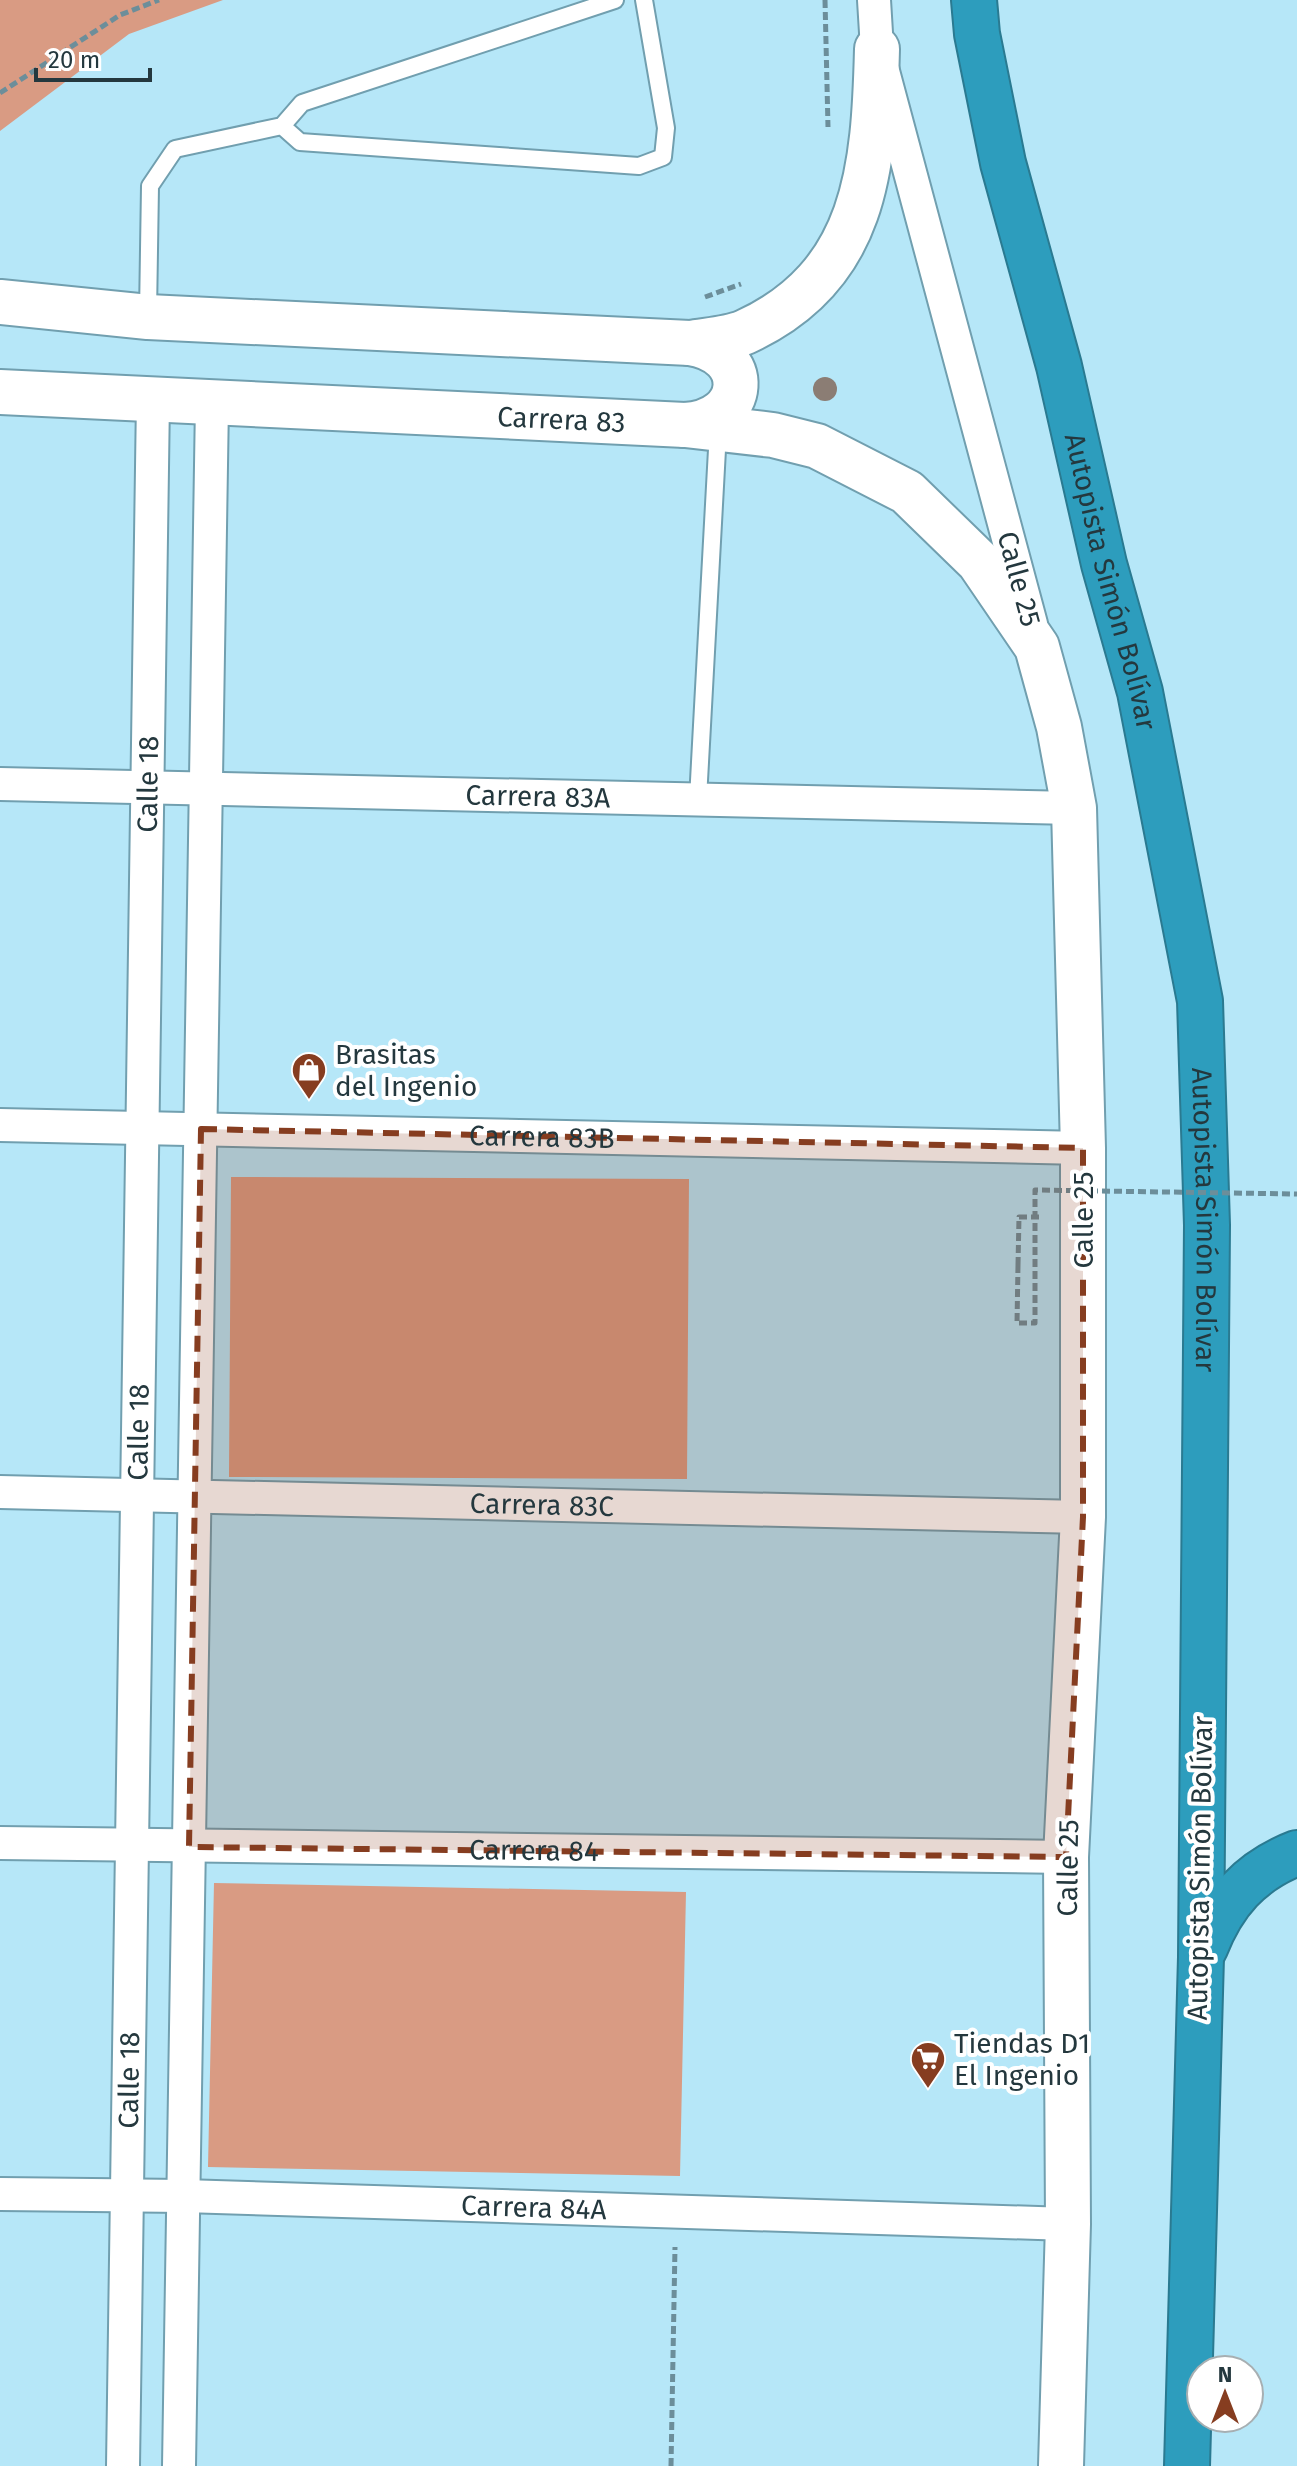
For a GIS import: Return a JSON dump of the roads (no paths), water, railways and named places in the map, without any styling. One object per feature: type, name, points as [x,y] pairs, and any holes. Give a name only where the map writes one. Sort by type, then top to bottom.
[{"type":"highway","name":"Autopista Simón Bolívar","points":[[974,0],[977,34],[1003,163],[1059,366],[1104,564],[1140,692],[1200,1001],[1207,1225],[1201,1957],[1187,2466]]},
{"type":"highway","points":[[1201,1957],[1213,1927],[1232,1897],[1263,1868],[1297,1853]]},
{"type":"street","name":"Calle 25","points":[[874,0],[877,49],[1059,727],[1074,808],[1066,1148],[1083,1517],[1066,1857],[1068,2224],[1061,2466]]},
{"type":"street","points":[[690,343],[743,333],[791,305],[830,265],[857,216],[871,162],[877,49]]},
{"type":"street","points":[[0,302],[148,317],[711,346],[727,358],[735,377],[734,397],[723,414],[702,427]]},
{"type":"street","name":"Carrera 83","points":[[0,392],[702,427],[773,435],[817,446],[907,492],[979,562],[1037,647]]},
{"type":"street","name":"Calle 18","points":[[123,2466],[153,399]]},
{"type":"street","name":"Calle 18","points":[[179,2466],[212,403]]},
{"type":"street","name":"Carrera 83A","points":[[0,784],[1074,808]]},
{"type":"street","name":"Carrera 83B","points":[[0,1125],[1066,1148]]},
{"type":"street","name":"Carrera 83C","points":[[0,1492],[1083,1517]]},
{"type":"street","name":"Carrera 84","points":[[0,1843],[1066,1857]]},
{"type":"street","name":"Carrera 84A","points":[[0,2194],[184,2196],[1068,2224]]},
{"type":"lane","points":[[148,317],[150,186],[175,149],[282,126],[302,103],[615,0]]},
{"type":"lane","points":[[282,126],[300,142],[315,144],[639,166],[663,157],[666,128],[644,0]]},
{"type":"lane","points":[[698,799],[702,427]]},
{"type":"place","name":"Brasitas del Ingenio","points":[[309,1101]]},
{"type":"place","name":"Tiendas D1 El Ingenio","points":[[928,2090]]}]
